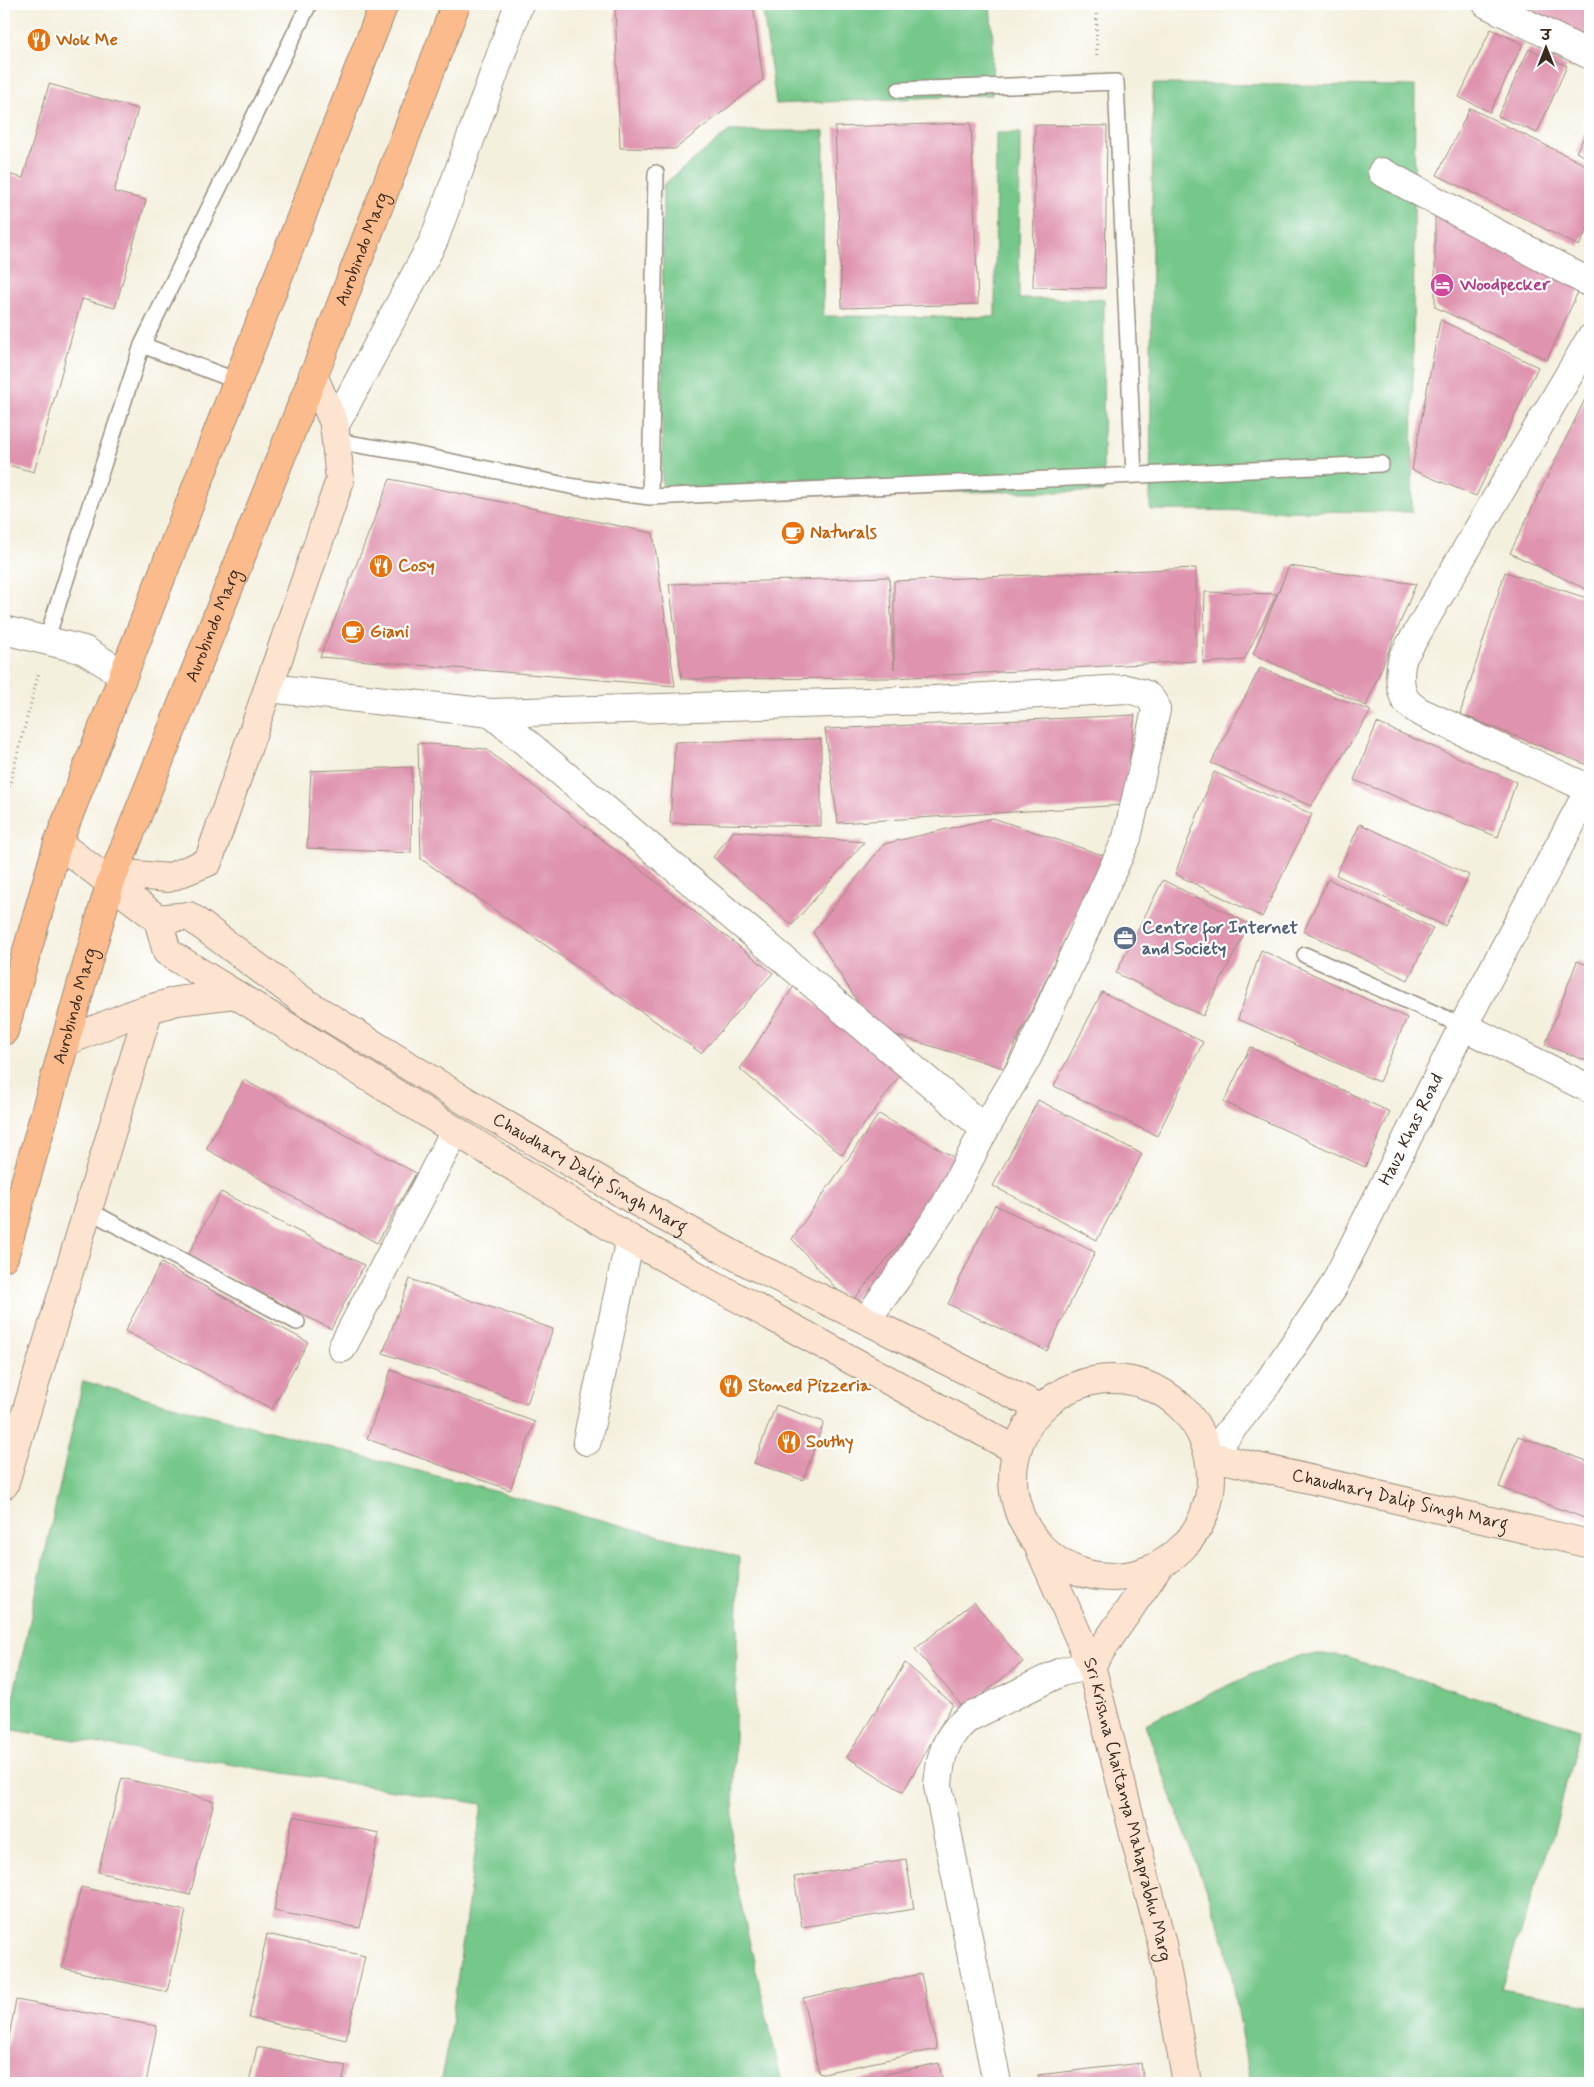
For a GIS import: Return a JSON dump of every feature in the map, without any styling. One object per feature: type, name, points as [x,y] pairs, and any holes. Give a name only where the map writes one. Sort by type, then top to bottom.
[{"type":"highway","points":[[4,1031],[58,843],[384,4]]},
{"type":"highway","name":"Aurobindo Marg","points":[[4,1257],[112,878],[313,375],[456,4]]},
{"type":"street","points":[[335,434],[434,240],[519,4]]},
{"type":"street","points":[[1488,4],[1590,55]]},
{"type":"street","points":[[1382,172],[1590,283]]},
{"type":"street","points":[[1590,340],[1403,656],[1400,680],[1406,700],[1420,712],[1590,789]]},
{"type":"street","points":[[112,878],[168,878],[208,862],[340,480],[334,423],[313,375]]},
{"type":"street","points":[[4,633],[84,650],[123,674]]},
{"type":"street","points":[[269,688],[491,713],[934,700],[1126,689],[1142,692],[1152,699],[1156,710],[1127,838],[1027,1058],[985,1129],[946,1204],[897,1278],[866,1320]]},
{"type":"street","points":[[491,713],[985,1129]]},
{"type":"street","name":"Hauz Khas Road","points":[[1210,1456],[1265,1387],[1333,1287],[1463,1026],[1590,789]]},
{"type":"street","points":[[58,843],[112,878],[158,919],[167,952],[630,1239],[1016,1450]]},
{"type":"street","name":"Chaudhary Dalip Singh Marg","points":[[158,919],[189,916],[306,1003],[469,1103],[637,1202],[738,1257],[1040,1408]]},
{"type":"street","points":[[65,1042],[149,1009],[177,1001],[235,994]]},
{"type":"street","points":[[4,1485],[149,1009]]},
{"type":"street","points":[[1463,1026],[1590,1089]]},
{"type":"street","points":[[342,1348],[455,1131]]},
{"type":"street","points":[[587,1440],[630,1239]]},
{"type":"street","points":[[720,1288],[738,1257]]},
{"type":"street","name":"Sri Krishna Chaitanya Mahaprabhu Marg","points":[[1038,1544],[1064,1565],[1094,1576],[1127,1577],[1159,1566],[1185,1547],[1203,1520],[1212,1489],[1210,1456],[1199,1428],[1180,1404],[1154,1387],[1125,1379],[1094,1380],[1065,1390],[1040,1408],[1026,1428],[1016,1450],[1012,1483],[1020,1516],[1038,1544],[1091,1665],[1162,1944],[1188,2083]]},
{"type":"street","name":"Chaudhary Dalip Singh Marg","points":[[1210,1456],[1590,1544]]},
{"type":"street","points":[[997,2083],[938,1786],[940,1759],[959,1724],[970,1716],[1060,1672],[1091,1665],[1159,1566]]},
{"type":"lane","points":[[46,641],[142,344],[309,4]]},
{"type":"lane","points":[[899,90],[1116,82],[1134,475]]},
{"type":"lane","points":[[650,497],[656,173]]},
{"type":"lane","points":[[142,344],[237,380]]},
{"type":"lane","points":[[335,434],[414,454],[575,487],[650,497],[1381,464]]},
{"type":"lane","points":[[1305,954],[1463,1026]]},
{"type":"lane","points":[[88,1210],[297,1322]]},
{"type":"path","points":[[1096,4],[1098,83]]},
{"type":"path","points":[[4,806],[46,641]]},
{"type":"green space","points":[[762,4],[990,4],[993,40],[992,95],[776,104]]},
{"type":"green space","points":[[1153,84],[1415,86],[1412,512],[1150,510]]},
{"type":"green space","points":[[729,131],[824,131],[823,316],[995,317],[996,133],[1020,133],[1019,299],[1104,299],[1103,492],[662,491],[663,185]]},
{"type":"green space","points":[[83,1381],[739,1557],[732,1865],[782,2083],[440,2083],[449,2038],[482,1804],[6,1729]]},
{"type":"green space","points":[[1302,1655],[1338,1655],[1580,1729],[1553,1836],[1501,1989],[1590,2005],[1590,2083],[1251,2083],[1226,1945],[1145,1724],[1264,1669]]},
{"type":"building","points":[[615,4],[753,4],[763,80],[675,149],[620,148]]},
{"type":"building","points":[[1521,4],[1590,4],[1590,41]]},
{"type":"building","points":[[1491,29],[1523,44],[1490,112],[1459,97]]},
{"type":"building","points":[[1529,49],[1567,66],[1537,133],[1498,116]]},
{"type":"building","points":[[49,84],[138,109],[114,192],[146,200],[115,308],[82,299],[34,472],[4,464],[4,173],[23,178]]},
{"type":"building","points":[[1470,108],[1590,167],[1590,223],[1579,246],[1437,175]]},
{"type":"building","points":[[971,123],[978,304],[842,308],[835,127]]},
{"type":"building","points":[[1035,125],[1107,126],[1105,288],[1033,287]]},
{"type":"building","points":[[1590,126],[1590,159],[1576,152]]},
{"type":"building","points":[[1435,214],[1583,281],[1547,360],[1435,307]]},
{"type":"building","points":[[1440,320],[1538,367],[1476,496],[1412,470]]},
{"type":"building","points":[[1590,389],[1590,591],[1510,553]]},
{"type":"building","points":[[390,479],[653,533],[675,686],[320,657]]},
{"type":"building","points":[[1289,566],[1416,584],[1366,706],[1253,654]]},
{"type":"building","points":[[1196,568],[1196,661],[894,678],[682,679],[669,584],[889,577],[894,669],[894,581]]},
{"type":"building","points":[[1505,572],[1590,599],[1590,766],[1460,714]]},
{"type":"building","points":[[1205,592],[1277,594],[1244,660],[1203,663]]},
{"type":"building","points":[[1260,668],[1371,711],[1311,806],[1211,763]]},
{"type":"building","points":[[1135,715],[1124,805],[838,823],[825,729]]},
{"type":"building","points":[[1377,723],[1516,782],[1498,837],[1354,780]]},
{"type":"building","points":[[821,739],[821,826],[670,823],[675,742]]},
{"type":"building","points":[[418,743],[486,749],[773,973],[701,1053],[421,859]]},
{"type":"building","points":[[412,767],[411,853],[307,848],[311,771]]},
{"type":"building","points":[[1214,772],[1312,814],[1262,917],[1175,874]]},
{"type":"building","points":[[993,818],[1105,856],[1004,1068],[875,1029],[813,932],[884,844]]},
{"type":"building","points":[[1360,824],[1469,875],[1445,926],[1336,875]]},
{"type":"building","points":[[734,831],[864,842],[792,925],[713,857]]},
{"type":"building","points":[[1328,879],[1433,928],[1408,980],[1304,931]]},
{"type":"building","points":[[1163,880],[1249,924],[1203,1016],[1116,973]]},
{"type":"building","points":[[1261,950],[1407,1018],[1379,1082],[1238,1019]]},
{"type":"building","points":[[1577,961],[1590,966],[1590,1062],[1545,1045]]},
{"type":"building","points":[[794,986],[901,1074],[842,1155],[740,1069]]},
{"type":"building","points":[[1102,992],[1203,1042],[1157,1136],[1054,1086]]},
{"type":"building","points":[[1250,1047],[1390,1112],[1365,1167],[1224,1102]]},
{"type":"building","points":[[244,1080],[416,1173],[377,1243],[206,1149]]},
{"type":"building","points":[[1038,1100],[1142,1154],[1097,1240],[993,1186]]},
{"type":"building","points":[[879,1114],[965,1164],[850,1304],[792,1239]]},
{"type":"building","points":[[221,1192],[364,1265],[331,1329],[188,1255]]},
{"type":"building","points":[[995,1205],[1095,1252],[1047,1351],[948,1304]]},
{"type":"building","points":[[161,1263],[308,1342],[272,1409],[125,1331]]},
{"type":"building","points":[[410,1279],[553,1329],[527,1404],[383,1353]]},
{"type":"building","points":[[391,1370],[535,1422],[510,1490],[367,1439]]},
{"type":"building","name":"Southy","points":[[776,1405],[824,1422],[803,1480],[754,1463]]},
{"type":"building","points":[[1518,1436],[1590,1462],[1590,1520],[1499,1487]]},
{"type":"building","points":[[974,1602],[1023,1662],[964,1709],[915,1649]]},
{"type":"building","points":[[905,1663],[953,1704],[903,1792],[847,1757]]},
{"type":"building","points":[[122,1778],[214,1801],[190,1895],[98,1872]]},
{"type":"building","points":[[293,1816],[379,1833],[360,1928],[274,1911]]},
{"type":"building","points":[[906,1859],[914,1909],[802,1927],[794,1877]]},
{"type":"building","points":[[81,1887],[186,1911],[167,1992],[62,1968]]},
{"type":"building","points":[[267,1934],[365,1956],[346,2040],[249,2018]]},
{"type":"building","points":[[921,1974],[937,2049],[819,2074],[803,1998]]},
{"type":"building","points":[[16,2000],[157,2026],[146,2083],[4,2083],[4,2063]]},
{"type":"building","points":[[257,2047],[346,2066],[342,2083],[249,2083]]},
{"type":"building","points":[[939,2063],[943,2083],[848,2083],[848,2082]]},
{"type":"building","points":[[1141,2063],[1144,2083],[1039,2083],[1038,2075]]},
{"type":"place","name":"Wok Me","points":[[39,40]]},
{"type":"place","name":"Woodpecker","points":[[1442,285]]},
{"type":"place","name":"Naturals","points":[[793,533]]},
{"type":"place","name":"Cosy","points":[[381,566]]},
{"type":"place","name":"Giani","points":[[353,632]]},
{"type":"place","name":"Centre for Internet and Society","points":[[1125,938]]},
{"type":"place","name":"Stoned Pizzeria","points":[[731,1386]]},
{"type":"place","name":"Southy","points":[[789,1442]]}]
